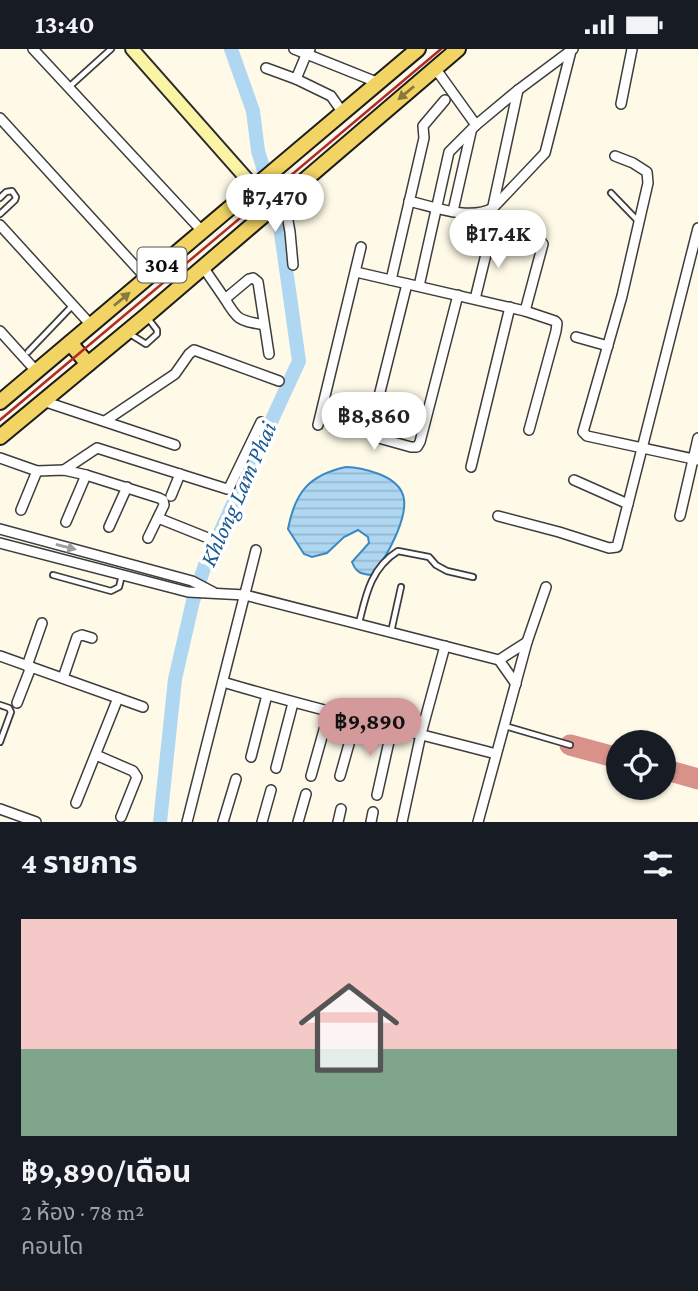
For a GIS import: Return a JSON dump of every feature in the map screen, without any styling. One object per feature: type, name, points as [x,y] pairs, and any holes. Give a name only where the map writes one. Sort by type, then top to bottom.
[{"type":"main road","name":"304","points":[[0,402],[418,49]]},
{"type":"main road","name":"304","points":[[0,437],[204,267],[458,49]]},
{"type":"main road","points":[[356,102],[372,122]]},
{"type":"main road","points":[[70,343],[88,364]]},
{"type":"street","points":[[33,49],[202,231]]},
{"type":"street","points":[[132,49],[258,183]]},
{"type":"street","points":[[294,49],[308,52],[379,83]]},
{"type":"street","points":[[621,104],[632,49]]},
{"type":"street","points":[[419,286],[449,152],[518,90],[572,50]]},
{"type":"street","points":[[409,201],[471,214],[493,208],[545,153],[572,50]]},
{"type":"street","points":[[296,79],[308,52]]},
{"type":"street","points":[[266,68],[331,96],[343,113]]},
{"type":"street","points":[[435,68],[474,128],[453,211]]},
{"type":"street","points":[[493,208],[518,90]]},
{"type":"street","points":[[391,279],[424,138],[423,126],[445,100]]},
{"type":"street","points":[[0,118],[146,278]]},
{"type":"street","points":[[615,156],[642,168],[649,177],[622,296],[583,432],[587,436],[695,459]]},
{"type":"street","points":[[278,203],[290,232],[293,265]]},
{"type":"street","points":[[0,225],[91,325]]},
{"type":"street","points":[[498,516],[613,548],[618,545],[698,227]]},
{"type":"street","points":[[475,299],[491,234],[495,230],[540,240],[543,244],[526,311]]},
{"type":"street","points":[[318,425],[361,247]]},
{"type":"street","points":[[204,267],[235,316],[264,325]]},
{"type":"street","points":[[356,272],[510,307],[555,321],[557,327],[529,430]]},
{"type":"street","points":[[225,299],[249,279],[256,279],[269,354]]},
{"type":"street","points":[[407,284],[370,432],[375,437],[411,447],[417,447],[421,442],[458,295]]},
{"type":"street","points":[[471,467],[510,307]]},
{"type":"street","points":[[0,331],[37,372]]},
{"type":"street","points":[[576,337],[608,346]]},
{"type":"street","points":[[105,421],[175,374],[194,350],[279,381]]},
{"type":"street","points":[[44,401],[175,445]]},
{"type":"street","points":[[64,470],[97,448],[227,489],[261,422]]},
{"type":"street","points":[[680,516],[698,438]]},
{"type":"street","points":[[0,458],[37,471],[64,470],[86,475],[163,500],[164,505],[148,538]]},
{"type":"street","points":[[21,510],[37,471]]},
{"type":"street","points":[[171,496],[180,474]]},
{"type":"street","points":[[66,522],[86,475]]},
{"type":"street","points":[[574,480],[628,504]]},
{"type":"street","points":[[109,527],[127,487]]},
{"type":"street","points":[[158,518],[208,538]]},
{"type":"street","points":[[0,529],[217,594],[245,595],[499,660],[516,684]]},
{"type":"street","points":[[0,543],[122,575],[195,588]]},
{"type":"street","points":[[187,822],[256,550]]},
{"type":"street","points":[[478,822],[527,642],[546,587]]},
{"type":"street","points":[[17,703],[43,623]]},
{"type":"street","points":[[62,678],[77,637],[82,635],[92,638]]},
{"type":"street","points":[[499,660],[527,642]]},
{"type":"street","points":[[402,822],[421,734],[445,646]]},
{"type":"street","points":[[0,656],[143,707]]},
{"type":"street","points":[[223,682],[293,703],[496,754]]},
{"type":"street","points":[[251,757],[267,695]]},
{"type":"street","points":[[76,803],[118,698]]},
{"type":"street","points":[[276,768],[293,703]]},
{"type":"street","points":[[311,776],[329,712]]},
{"type":"street","points":[[340,776],[356,719]]},
{"type":"street","points":[[377,795],[392,728]]},
{"type":"street","points":[[96,754],[133,771],[137,776],[121,817]]},
{"type":"street","points":[[223,822],[236,779]]},
{"type":"street","points":[[262,822],[271,790]]},
{"type":"street","points":[[298,822],[306,794]]},
{"type":"street","points":[[0,809],[36,822]]},
{"type":"street","points":[[338,822],[341,809]]},
{"type":"lane","points":[[69,87],[111,49]]},
{"type":"lane","points":[[0,198],[9,191],[16,197],[0,214]]},
{"type":"lane","points":[[611,193],[638,222]]},
{"type":"lane","points":[[28,352],[72,305]]},
{"type":"lane","points":[[127,332],[146,344],[157,334],[146,316]]},
{"type":"lane","points":[[359,623],[369,583],[388,557],[398,551],[429,557],[447,571],[473,577]]},
{"type":"lane","points":[[54,575],[111,591],[119,587],[122,575]]},
{"type":"lane","points":[[391,632],[401,587]]},
{"type":"lane","points":[[0,705],[9,708],[11,712],[2,729],[0,742]]},
{"type":"lane","points":[[504,725],[569,745]]},
{"type":"water","points":[[346,467],[367,470],[389,479],[396,484],[404,498],[403,514],[397,533],[386,555],[371,575],[359,572],[352,562],[369,543],[368,537],[358,530],[344,537],[327,553],[312,557],[304,554],[288,529],[295,505],[306,487],[322,475]]},
{"type":"waterway","name":"Khlong Lam Phai","points":[[160,822],[175,679],[193,601],[205,565],[299,361],[279,219],[258,151],[253,111],[231,49]]},
{"type":"taxiway","points":[[570,745],[606,755]]},
{"type":"taxiway","points":[[676,773],[698,779]]},
{"type":"railway","points":[[0,420],[441,49]]}]
